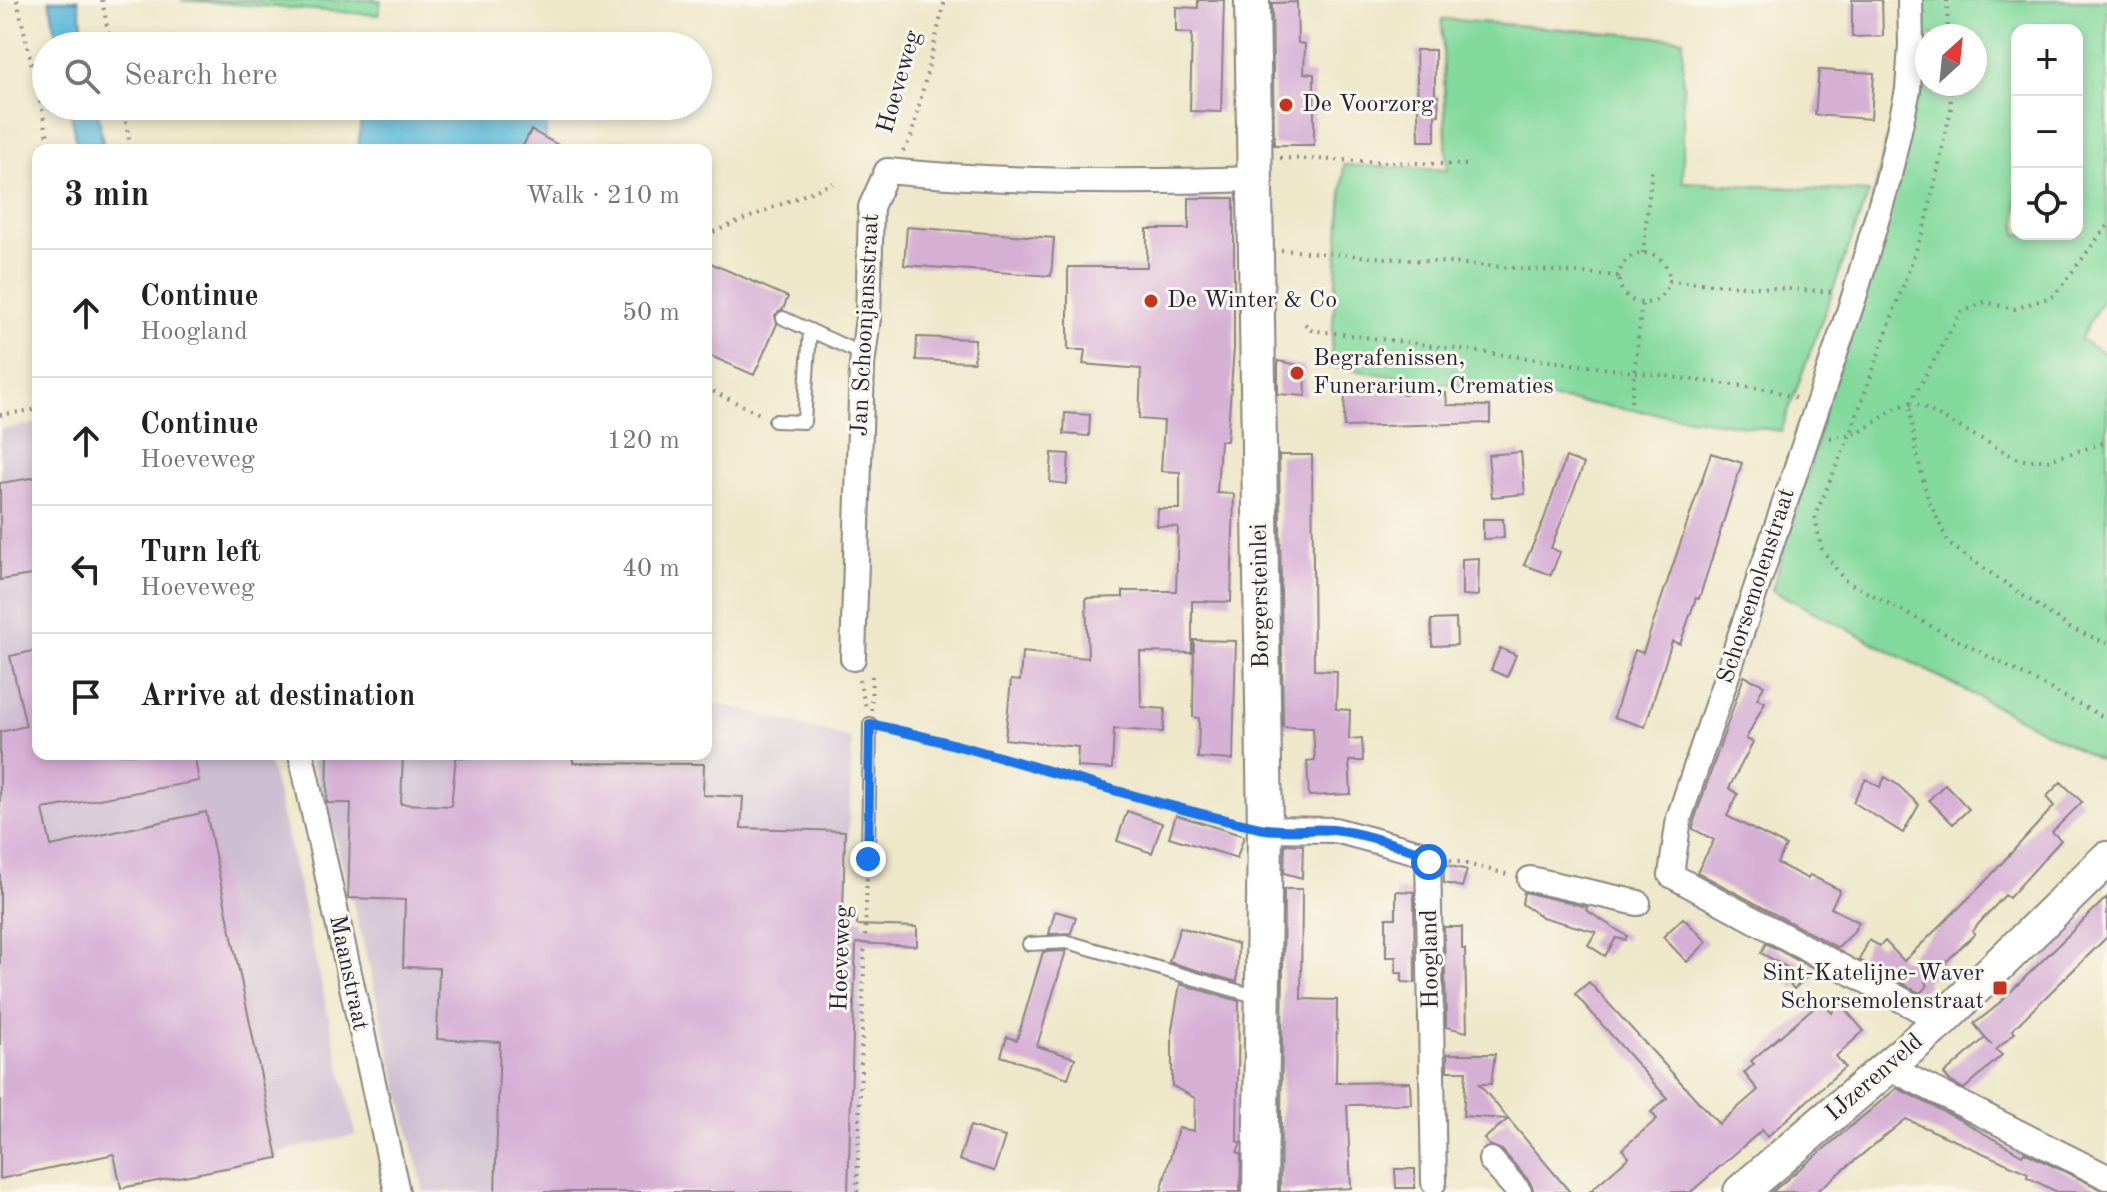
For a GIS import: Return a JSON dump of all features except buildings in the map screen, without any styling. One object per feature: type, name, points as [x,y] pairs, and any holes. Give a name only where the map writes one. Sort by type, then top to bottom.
[{"type":"street","name":"Borgersteinlei","points":[[1252,0],[1265,829],[1260,1192]]},
{"type":"street","name":"Schorsemolenstraat","points":[[1910,0],[1908,90],[1888,180],[1855,294],[1679,818],[1671,875],[1941,1021]]},
{"type":"street","points":[[887,171],[1030,181],[1151,183],[1254,168]]},
{"type":"street","name":"Jan Schoonjansstraat","points":[[853,658],[871,207],[887,171]]},
{"type":"street","name":"Maanstraat","points":[[302,760],[397,1192]]},
{"type":"street","points":[[1265,829],[1335,830],[1428,855]]},
{"type":"street","name":"Hoogland","points":[[1428,855],[1434,1182]]},
{"type":"street","name":"IJzerenveld","points":[[1741,1192],[1941,1021],[2107,859]]},
{"type":"street","points":[[1530,879],[1638,903]]},
{"type":"street","points":[[1888,1067],[2107,1177]]},
{"type":"street","points":[[1491,1160],[1519,1192]]},
{"type":"lane","points":[[783,318],[864,355]]},
{"type":"lane","points":[[775,421],[804,422],[810,330]]},
{"type":"lane","points":[[868,859],[870,724]]},
{"type":"lane","points":[[1029,944],[1068,942],[1261,998]]},
{"type":"path","points":[[17,0],[32,66]]},
{"type":"path","points":[[102,0],[108,32]]},
{"type":"path","name":"Hoeveweg","points":[[887,171],[910,143],[945,0]]},
{"type":"path","points":[[1947,0],[1948,24]]},
{"type":"path","points":[[1950,96],[1951,108],[1927,219],[1850,434],[1815,516],[1821,548],[1844,580],[2107,719]]},
{"type":"path","points":[[44,120],[50,144]]},
{"type":"path","points":[[126,120],[130,144]]},
{"type":"path","points":[[1254,168],[1469,165]]},
{"type":"path","points":[[1643,253],[1652,168]]},
{"type":"path","points":[[712,233],[833,183]]},
{"type":"path","points":[[2107,226],[2054,296],[2014,309],[1985,302],[1961,312],[1909,405],[1928,499],[1949,544],[2070,628],[2107,643]]},
{"type":"path","points":[[1255,250],[1307,250],[1619,276]]},
{"type":"path","points":[[1643,253],[1662,261],[1669,281],[1660,298],[1642,303],[1624,292],[1619,276],[1627,260],[1643,253]]},
{"type":"path","points":[[1669,281],[1855,294]]},
{"type":"path","points":[[1631,402],[1642,303]]},
{"type":"path","points":[[1305,324],[1311,330],[1772,390],[1817,405]]},
{"type":"path","points":[[712,391],[775,421]]},
{"type":"path","points":[[1806,438],[1817,441],[1860,432],[1899,406],[1917,404],[2020,460],[2049,460],[2106,443]]},
{"type":"path","points":[[0,415],[32,410]]},
{"type":"path","points":[[853,658],[870,724],[947,741],[1066,778],[1265,829]]},
{"type":"path","points":[[1428,855],[1530,879]]},
{"type":"path","name":"Hoeveweg","points":[[857,1192],[868,859]]},
{"type":"shaded area","points":[[32,425],[32,760],[268,760],[356,1135],[113,1187],[105,1154],[0,1175],[0,429]]},
{"type":"shaded area","points":[[712,702],[852,739],[846,918],[863,920],[854,1192],[424,1192],[349,886],[312,760],[712,760]]},
{"type":"green space","points":[[181,0],[381,0],[379,15]]},
{"type":"green space","points":[[1919,0],[2107,0],[2107,292],[2080,339],[2107,355],[2107,764],[1772,590],[1817,441]]},
{"type":"green space","points":[[1442,19],[1683,39],[1683,182],[1869,192],[1781,431],[1330,367],[1344,165],[1447,170]]},
{"type":"water","points":[[49,0],[78,0],[84,32],[56,32]]},
{"type":"water","points":[[72,120],[99,120],[103,144],[76,144]]},
{"type":"water","points":[[361,120],[544,120],[546,125],[546,138],[534,144],[359,144]]},
{"type":"place","name":"De Voorzorg","points":[[1286,105]]},
{"type":"place","name":"De Winter & Co","points":[[1151,301]]},
{"type":"place","name":"Begrafenissen, Funerarium, Crematies","points":[[1297,373]]},
{"type":"place","name":"Sint-Katelijne-Waver Schorsemolenstraat","points":[[2000,988]]},
{"type":"route","points":[[868,859],[870,724],[947,741],[1066,778],[1265,829],[1335,830],[1388,843],[1428,855],[1429,862]]}]
